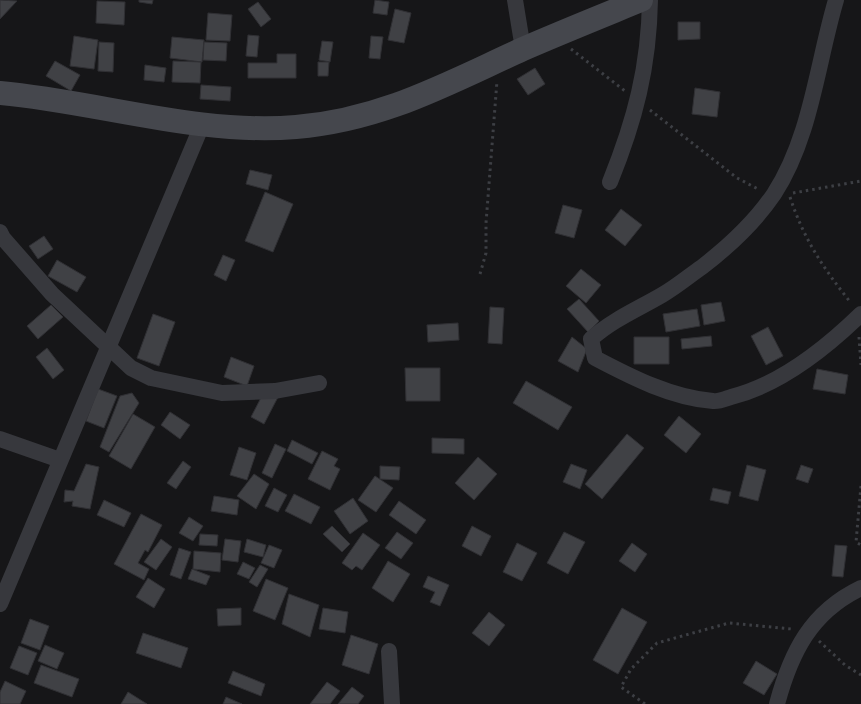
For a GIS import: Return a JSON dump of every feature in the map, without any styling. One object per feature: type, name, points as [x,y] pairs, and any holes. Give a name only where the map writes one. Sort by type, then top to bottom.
[{"type":"main road","points":[[0,93],[88,105],[202,125],[295,127],[344,120],[400,105],[523,49],[641,0]]},
{"type":"street","points":[[514,0],[523,49]]},
{"type":"street","points":[[610,182],[630,134],[638,100],[650,41],[650,0]]},
{"type":"street","points":[[836,0],[813,93],[782,194],[740,235],[703,266],[664,294],[602,328],[591,338],[595,358],[626,375],[682,396],[714,402],[752,392],[789,371],[825,346],[861,314]]},
{"type":"street","points":[[0,604],[202,125]]},
{"type":"street","points":[[0,232],[3,238],[52,294],[109,345],[131,368],[151,378],[222,392],[275,391],[319,383]]},
{"type":"street","points":[[0,439],[60,460]]},
{"type":"street","points":[[777,704],[782,686],[807,630],[822,612],[840,598],[861,588]]},
{"type":"street","points":[[389,651],[392,704]]},
{"type":"path","points":[[553,36],[737,178],[782,194],[861,180]]},
{"type":"path","points":[[480,274],[486,253],[491,159],[498,85],[492,64]]},
{"type":"path","points":[[782,194],[813,251],[861,314],[859,340],[861,365]]},
{"type":"path","points":[[861,486],[856,542],[861,545]]},
{"type":"path","points":[[645,704],[621,686],[631,669],[657,643],[729,623],[807,630],[845,665],[861,675]]},
{"type":"building","points":[[0,0],[17,1],[0,19]]},
{"type":"building","points":[[139,0],[153,0],[152,4],[139,2]]},
{"type":"building","points":[[375,0],[389,2],[387,15],[373,13]]},
{"type":"building","points":[[97,1],[125,2],[124,25],[96,23]]},
{"type":"building","points":[[258,2],[271,19],[261,27],[248,9]]},
{"type":"building","points":[[395,9],[411,13],[404,43],[388,40]]},
{"type":"building","points":[[208,13],[232,15],[230,41],[206,40]]},
{"type":"building","points":[[678,22],[700,22],[700,39],[678,40]]},
{"type":"building","points":[[248,35],[259,36],[257,57],[246,56]]},
{"type":"building","points":[[74,36],[98,40],[94,69],[70,66]]},
{"type":"building","points":[[371,36],[383,37],[380,59],[369,58]]},
{"type":"building","points":[[172,37],[204,40],[202,62],[170,58]]},
{"type":"building","points":[[322,41],[333,42],[330,62],[319,60]]},
{"type":"building","points":[[99,42],[114,43],[113,72],[98,71]]},
{"type":"building","points":[[204,42],[227,43],[226,61],[203,60]]},
{"type":"building","points":[[277,54],[296,54],[296,78],[248,78],[248,63],[277,63]]},
{"type":"building","points":[[55,61],[80,75],[71,91],[46,76]]},
{"type":"building","points":[[173,61],[201,62],[200,83],[172,82]]},
{"type":"building","points":[[318,62],[329,62],[328,76],[318,76]]},
{"type":"building","points":[[145,65],[166,68],[164,82],[144,80]]},
{"type":"building","points":[[535,68],[545,84],[528,95],[517,79]]},
{"type":"building","points":[[201,85],[231,87],[230,101],[200,99]]},
{"type":"building","points":[[695,88],[720,92],[717,117],[692,114]]},
{"type":"building","points":[[250,170],[272,175],[268,190],[246,184]]},
{"type":"building","points":[[265,192],[293,204],[273,252],[245,241]]},
{"type":"building","points":[[563,205],[582,210],[574,238],[555,233]]},
{"type":"building","points":[[621,209],[642,225],[625,246],[605,230]]},
{"type":"building","points":[[44,236],[53,249],[38,259],[29,246]]},
{"type":"building","points":[[223,255],[235,260],[226,281],[214,275]]},
{"type":"building","points":[[57,260],[86,277],[77,292],[48,276]]},
{"type":"building","points":[[581,269],[601,285],[586,303],[566,286]]},
{"type":"building","points":[[579,299],[599,321],[588,332],[567,309]]},
{"type":"building","points":[[721,302],[725,321],[704,325],[701,305]]},
{"type":"building","points":[[51,305],[63,317],[38,339],[27,326]]},
{"type":"building","points":[[490,307],[504,308],[502,344],[488,343]]},
{"type":"building","points":[[697,309],[700,326],[666,332],[663,314]]},
{"type":"building","points":[[153,314],[175,322],[159,366],[137,358]]},
{"type":"building","points":[[458,323],[459,340],[428,342],[427,325]]},
{"type":"building","points":[[768,327],[783,356],[766,365],[751,336]]},
{"type":"building","points":[[711,336],[712,346],[682,349],[681,339]]},
{"type":"building","points":[[572,337],[587,349],[578,372],[558,361]]},
{"type":"building","points":[[634,337],[669,337],[669,364],[634,364]]},
{"type":"building","points":[[47,348],[64,370],[53,379],[36,357]]},
{"type":"building","points":[[231,357],[254,366],[247,386],[224,377]]},
{"type":"building","points":[[405,368],[440,368],[440,401],[406,401]]},
{"type":"building","points":[[817,369],[848,375],[845,394],[813,389]]},
{"type":"building","points":[[526,381],[572,407],[558,430],[513,403]]},
{"type":"building","points":[[98,389],[117,396],[104,428],[86,421]]},
{"type":"building","points":[[265,390],[278,397],[264,424],[251,417]]},
{"type":"building","points":[[132,393],[139,403],[109,452],[100,447],[120,396]]},
{"type":"building","points":[[170,412],[190,425],[180,439],[161,425]]},
{"type":"building","points":[[133,414],[155,427],[131,469],[109,456]]},
{"type":"building","points":[[679,416],[701,434],[686,453],[664,435]]},
{"type":"building","points":[[627,434],[644,448],[602,499],[585,484]]},
{"type":"building","points":[[432,438],[464,439],[464,454],[432,453]]},
{"type":"building","points":[[292,440],[318,453],[312,464],[287,451]]},
{"type":"building","points":[[275,444],[286,449],[272,478],[262,473]]},
{"type":"building","points":[[239,447],[256,453],[247,480],[230,475]]},
{"type":"building","points":[[322,451],[338,459],[334,466],[340,469],[330,490],[308,479]]},
{"type":"building","points":[[478,457],[497,474],[474,500],[455,483]]},
{"type":"building","points":[[183,461],[191,467],[176,489],[167,483]]},
{"type":"building","points":[[86,464],[99,467],[90,509],[72,506],[73,501],[64,502],[65,490],[74,491]]},
{"type":"building","points":[[571,464],[587,470],[580,489],[563,482]]},
{"type":"building","points":[[747,465],[766,470],[758,501],[739,496]]},
{"type":"building","points":[[801,465],[813,469],[808,483],[796,479]]},
{"type":"building","points":[[380,466],[400,467],[399,480],[380,479]]},
{"type":"building","points":[[254,474],[269,484],[256,509],[237,496]]},
{"type":"building","points":[[375,476],[393,488],[376,512],[358,500]]},
{"type":"building","points":[[274,488],[287,495],[278,512],[265,506]]},
{"type":"building","points":[[713,488],[731,492],[728,504],[710,500]]},
{"type":"building","points":[[294,494],[320,507],[311,524],[285,511]]},
{"type":"building","points":[[214,496],[239,500],[237,515],[211,511]]},
{"type":"building","points":[[353,498],[368,521],[350,534],[334,511]]},
{"type":"building","points":[[104,500],[131,513],[124,527],[97,515]]},
{"type":"building","points":[[399,501],[426,520],[416,534],[389,515]]},
{"type":"building","points":[[141,514],[162,525],[148,552],[145,550],[138,563],[149,569],[144,580],[114,564]]},
{"type":"building","points":[[189,517],[203,526],[193,541],[179,533]]},
{"type":"building","points":[[332,526],[350,544],[342,552],[323,534]]},
{"type":"building","points":[[472,526],[491,536],[481,556],[462,546]]},
{"type":"building","points":[[397,532],[413,543],[401,559],[385,548]]},
{"type":"building","points":[[564,532],[585,542],[568,574],[547,563]]},
{"type":"building","points":[[363,533],[380,545],[362,570],[356,566],[352,570],[342,563]]},
{"type":"building","points":[[200,534],[218,535],[217,546],[199,545]]},
{"type":"building","points":[[161,539],[172,547],[156,570],[144,562]]},
{"type":"building","points":[[225,539],[241,541],[238,562],[222,560]]},
{"type":"building","points":[[247,539],[266,545],[263,557],[244,552]]},
{"type":"building","points":[[517,543],[537,553],[522,581],[503,572]]},
{"type":"building","points":[[632,543],[647,554],[635,572],[619,561]]},
{"type":"building","points":[[269,545],[282,550],[274,568],[261,563]]},
{"type":"building","points":[[835,545],[847,546],[843,577],[832,576]]},
{"type":"building","points":[[179,548],[191,552],[181,579],[170,575]]},
{"type":"building","points":[[194,551],[221,553],[220,572],[193,569]]},
{"type":"building","points":[[388,561],[410,574],[393,602],[372,588]]},
{"type":"building","points":[[243,562],[255,568],[249,579],[237,574]]},
{"type":"building","points":[[260,565],[268,569],[257,587],[249,582]]},
{"type":"building","points":[[192,569],[210,576],[206,585],[188,579]]},
{"type":"building","points":[[428,576],[449,585],[440,606],[430,602],[435,592],[423,587]]},
{"type":"building","points":[[148,578],[165,589],[154,608],[136,597]]},
{"type":"building","points":[[266,579],[288,588],[275,620],[253,611]]},
{"type":"building","points":[[289,594],[319,605],[310,637],[282,624]]},
{"type":"building","points":[[241,608],[241,625],[218,626],[217,609]]},
{"type":"building","points":[[323,608],[348,612],[345,633],[319,629]]},
{"type":"building","points":[[622,608],[647,622],[618,674],[593,660]]},
{"type":"building","points":[[489,612],[505,625],[489,646],[472,633]]},
{"type":"building","points":[[30,619],[49,626],[40,650],[21,643]]},
{"type":"building","points":[[143,633],[188,648],[181,668],[136,653]]},
{"type":"building","points":[[351,635],[378,644],[369,674],[342,665]]},
{"type":"building","points":[[45,645],[64,653],[57,669],[38,661]]},
{"type":"building","points":[[19,646],[37,653],[28,675],[10,668]]},
{"type":"building","points":[[756,661],[777,674],[764,695],[743,683]]},
{"type":"building","points":[[41,665],[79,679],[72,697],[34,683]]},
{"type":"building","points":[[233,671],[265,684],[261,696],[228,683]]},
{"type":"building","points":[[5,681],[26,691],[20,704],[0,704],[0,692]]},
{"type":"building","points":[[327,682],[340,691],[330,704],[310,704]]},
{"type":"building","points":[[352,687],[364,696],[358,704],[338,704]]},
{"type":"building","points":[[128,692],[147,704],[121,704]]},
{"type":"building","points":[[226,697],[242,704],[223,704]]}]
